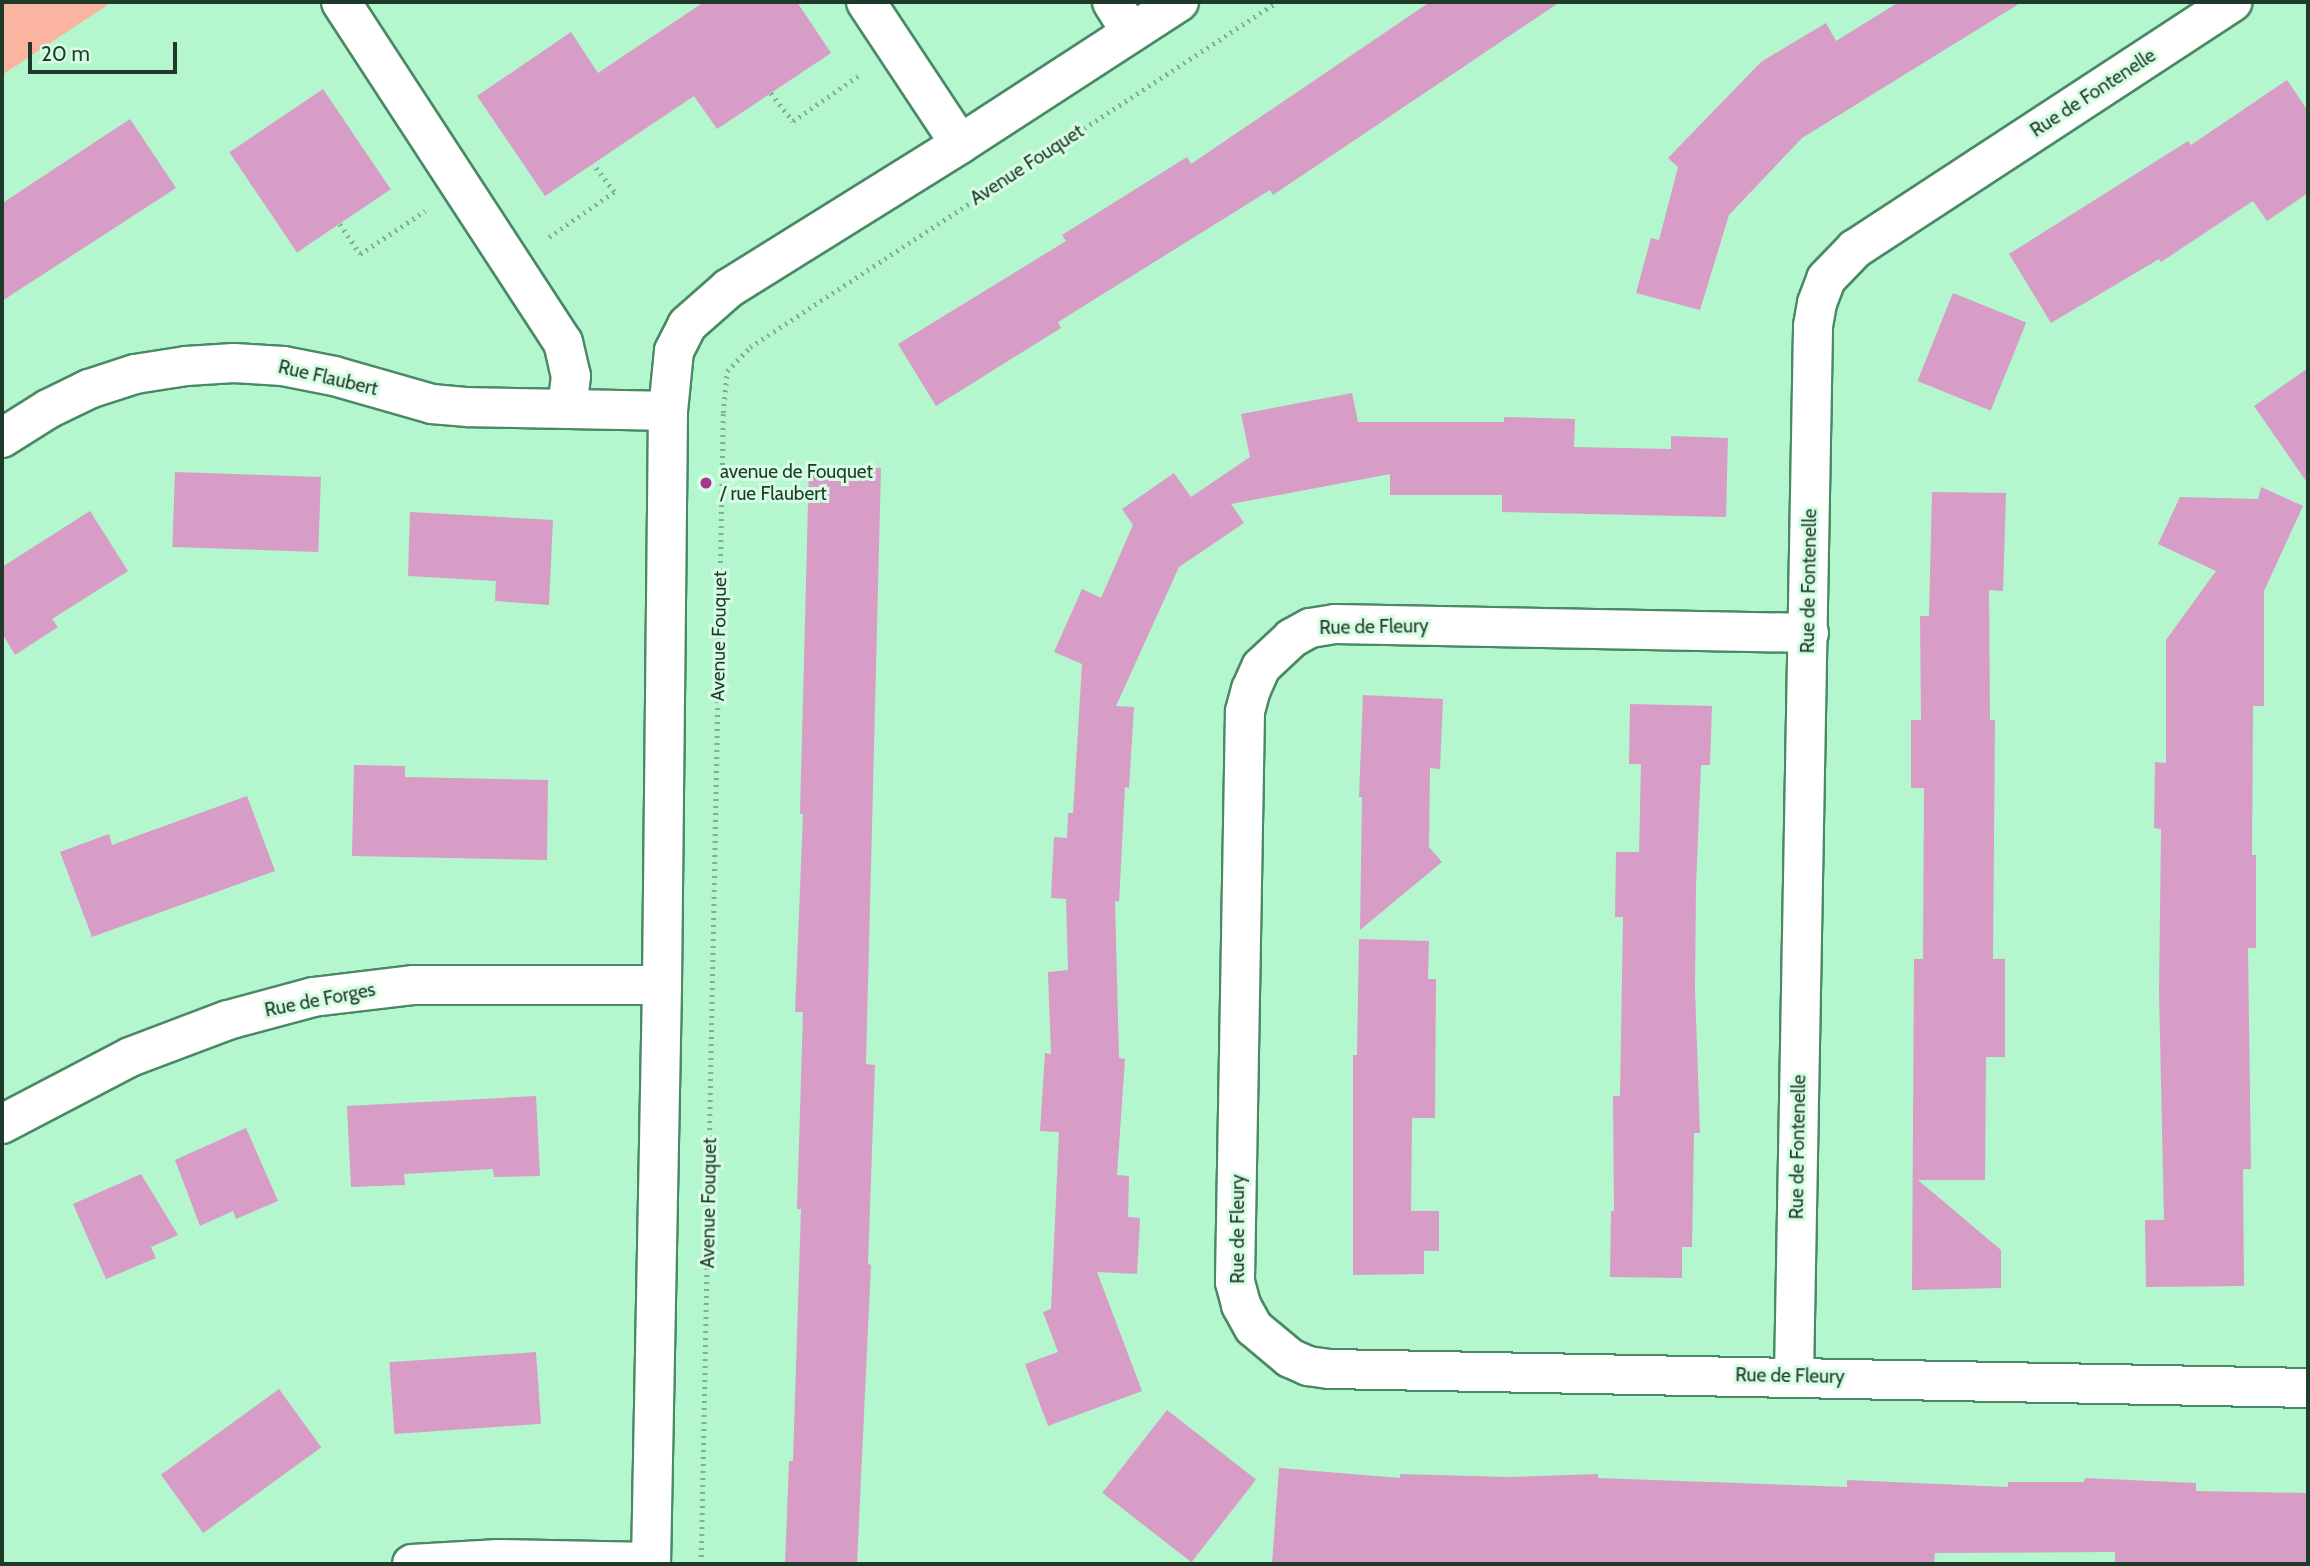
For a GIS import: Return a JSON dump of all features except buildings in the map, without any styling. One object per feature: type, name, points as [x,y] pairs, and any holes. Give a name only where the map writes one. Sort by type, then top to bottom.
[{"type":"street","points":[[341,2],[563,342],[570,376],[567,409]]},
{"type":"street","points":[[866,2],[960,144]]},
{"type":"street","points":[[412,1564],[499,1559],[651,1563],[662,985],[668,411],[674,351],[687,325],[706,305],[960,144],[1121,17],[1179,2]]},
{"type":"street","name":"Rue de Fontenelle","points":[[1794,1376],[1814,326],[1817,303],[1826,279],[1855,249],[2232,2]]},
{"type":"street","name":"Rue Flaubert","points":[[2,438],[48,409],[89,389],[135,374],[222,363],[296,368],[432,404],[668,411]]},
{"type":"street","name":"Rue de Fleury","points":[[1809,633],[1335,624],[1310,628],[1276,650],[1261,667],[1245,712],[1235,1282],[1241,1305],[1254,1328],[1290,1358],[1308,1366],[1330,1369],[2308,1388]]},
{"type":"street","name":"Rue de Forges","points":[[2,1124],[130,1057],[228,1020],[313,998],[414,985],[662,985]]},
{"type":"path","name":"Avenue Fouquet","points":[[701,1564],[723,413],[727,371],[750,347],[1277,2]]},
{"type":"path","points":[[771,93],[793,121],[898,49]]},
{"type":"path","points":[[512,263],[614,192],[593,164]]},
{"type":"path","points":[[340,224],[360,254],[461,186]]},
{"type":"shaded area","points":[[9,2],[112,2],[2,75],[2,6]]},
{"type":"place","name":"avenue de Fouquet / rue Flaubert","points":[[706,483]]}]
